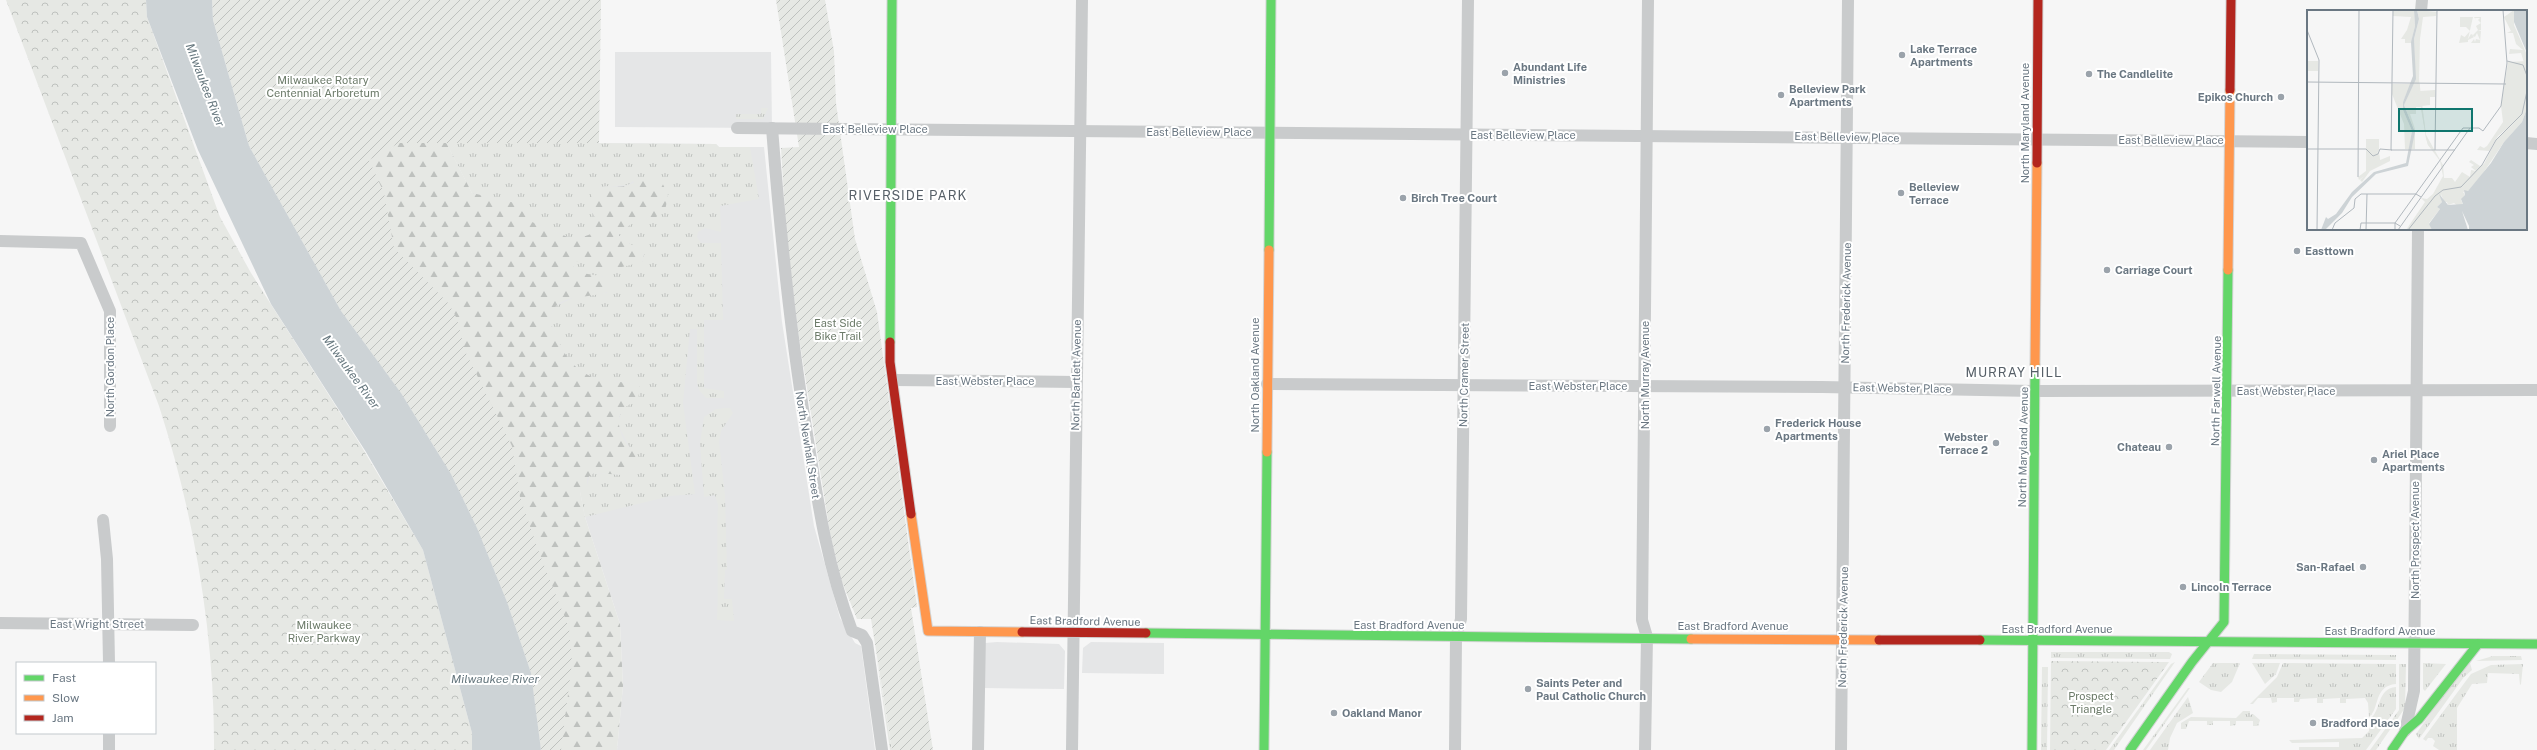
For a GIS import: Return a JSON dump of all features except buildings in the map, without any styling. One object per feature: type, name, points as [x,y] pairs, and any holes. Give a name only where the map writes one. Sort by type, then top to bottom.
[{"type":"street","points":[[892,0],[890,362],[894,380]]},
{"type":"street","name":"North Bartlett Avenue","points":[[1072,750],[1082,0]]},
{"type":"street","name":"North Oakland Avenue","points":[[1264,750],[1271,0]]},
{"type":"street","name":"North Cramer Street","points":[[1455,750],[1456,637],[1461,619],[1468,0]]},
{"type":"street","name":"North Murray Avenue","points":[[1645,750],[1647,637],[1642,620],[1648,0]]},
{"type":"street","name":"North Frederick Avenue","points":[[1841,750],[1846,387],[1848,0]]},
{"type":"street","name":"North Maryland Avenue","points":[[2032,750],[2038,0]]},
{"type":"street","name":"North Farwell Avenue","points":[[2130,750],[2224,622],[2228,391],[2231,0]]},
{"type":"street","points":[[2421,10],[2422,0]]},
{"type":"street","name":"East Belleview Place","points":[[737,128],[2307,142]]},
{"type":"street","name":"North Newhall Street","points":[[772,128],[776,203],[789,322],[820,525],[835,581],[852,631],[862,635],[867,643],[882,750]]},
{"type":"street","points":[[2527,143],[2537,144]]},
{"type":"street","name":"North Prospect Avenue","points":[[2405,731],[2413,705],[2418,230]]},
{"type":"street","name":"North Gordon Place","points":[[0,241],[81,243],[110,311],[110,426]]},
{"type":"street","name":"East Webster Place","points":[[894,380],[1076,382]]},
{"type":"street","name":"East Bradford Avenue","points":[[894,380],[928,631],[1456,637],[1647,637],[2537,644]]},
{"type":"street","name":"East Webster Place","points":[[1267,384],[1846,387],[2036,391],[2537,390]]},
{"type":"street","points":[[103,520],[110,624],[110,662]]},
{"type":"street","name":"East Wright Street","points":[[0,624],[193,625]]},
{"type":"street","points":[[978,750],[980,632]]},
{"type":"street","name":"North Prospect Avenue","points":[[2392,750],[2405,731],[2419,719],[2446,682],[2478,644]]},
{"type":"street","points":[[109,734],[109,750]]},
{"type":"shaded area","points":[[615,52],[771,52],[772,128],[615,127]]},
{"type":"shaded area","points":[[446,142],[716,144],[719,147],[764,147],[782,322],[814,526],[840,618],[855,643],[861,646],[875,750],[617,750],[623,686],[620,624],[585,517],[555,355]]},
{"type":"shaded area","points":[[1091,642],[1164,643],[1164,674],[1082,673],[1083,648]]},
{"type":"shaded area","points":[[985,643],[1059,644],[1065,651],[1064,689],[984,688]]},
{"type":"green space","name":"Milwaukee River Parkway","points":[[6,0],[146,0],[147,17],[220,217],[251,273],[360,444],[423,550],[472,733],[472,750],[214,750],[211,663],[200,576],[192,532],[171,447],[159,406]]},
{"type":"green space","points":[[212,0],[399,143],[446,142],[472,193],[515,203],[532,222],[570,238],[580,238],[591,234],[598,220],[589,205],[589,202],[591,195],[598,188],[623,186],[647,178],[660,178],[668,195],[665,211],[656,217],[635,220],[618,235],[644,254],[642,262],[602,272],[589,268],[585,262],[575,261],[573,266],[578,270],[583,273],[609,278],[614,281],[615,286],[611,290],[604,293],[563,301],[556,306],[549,318],[561,347],[573,364],[581,371],[600,379],[640,385],[638,401],[625,408],[621,412],[619,418],[622,436],[640,460],[637,466],[625,475],[594,473],[587,478],[587,486],[580,491],[585,517],[620,624],[623,686],[617,750],[541,750],[531,673],[507,602],[477,528],[451,474],[401,393],[341,311],[249,146]]},
{"type":"green space","name":"Milwaukee Rotary Centennial Arboretum","points":[[212,0],[601,0],[599,143],[399,143],[369,160],[384,193],[394,248],[449,304],[457,319],[465,351],[512,446],[520,497],[540,555],[569,628],[572,662],[561,750],[541,750],[531,673],[507,602],[477,528],[451,474],[401,393],[341,311],[249,146],[213,20]]},
{"type":"green space","name":"East Side Bike Trail","points":[[776,0],[825,0],[834,51],[836,103],[855,239],[877,312],[917,607],[911,608],[933,750],[892,750],[871,619],[857,619],[842,582],[830,533],[800,344],[787,244],[781,148],[799,147]]},
{"type":"green space","points":[[761,108],[768,108],[763,119],[736,119],[736,114],[761,114]]},
{"type":"green space","points":[[446,142],[716,144],[719,147],[750,147],[759,199],[720,206],[721,232],[705,228],[698,232],[697,237],[701,243],[721,243],[723,320],[704,320],[704,388],[724,391],[724,398],[706,398],[699,390],[697,382],[697,329],[690,329],[683,403],[695,494],[670,496],[585,517],[580,491],[587,486],[590,474],[625,475],[637,466],[619,427],[619,420],[621,411],[640,385],[600,379],[581,371],[573,364],[561,347],[549,318],[556,306],[579,295],[607,293],[603,276],[594,276],[582,273],[573,266],[575,261],[642,262],[644,254],[618,235],[635,220],[656,217],[633,181],[628,185],[600,187],[590,210],[598,220],[591,234],[580,238],[570,238],[532,222],[515,203],[472,193]]},
{"type":"green space","points":[[730,408],[733,413],[721,431],[719,442],[725,495],[727,569],[725,570],[724,599],[732,599],[734,621],[717,620],[718,505],[715,495],[704,497],[700,443],[704,417],[716,409]]},
{"type":"green space","points":[[875,647],[892,750],[890,750]]},
{"type":"green space","points":[[2051,652],[2169,652],[2172,654],[2170,659],[2051,658]]},
{"type":"green space","points":[[2254,654],[2396,655],[2396,660],[2252,659]]},
{"type":"green space","points":[[2493,656],[2521,656],[2522,660],[2476,661]]},
{"type":"green space","name":"Prospect Triangle","points":[[2051,661],[2169,662],[2106,750],[2050,750]]},
{"type":"green space","points":[[2175,662],[2114,750],[2109,750],[2171,664]]},
{"type":"green space","points":[[2213,663],[2240,663],[2232,682],[2221,692],[2211,690],[2199,682]]},
{"type":"green space","points":[[2252,663],[2280,663],[2276,674],[2265,684]]},
{"type":"green space","points":[[2283,663],[2396,664],[2396,684],[2389,686],[2380,693],[2375,709],[2369,717],[2368,703],[2365,698],[2346,699],[2346,703],[2340,703],[2340,698],[2323,699],[2323,703],[2317,703],[2317,698],[2300,699],[2299,702],[2294,702],[2294,698],[2277,698],[2277,702],[2272,703],[2271,698],[2258,698],[2253,704],[2250,704],[2277,677]]},
{"type":"green space","points":[[2423,663],[2446,664],[2425,691],[2423,689]]},
{"type":"green space","points":[[2470,663],[2472,670],[2464,677],[2419,739],[2416,734],[2450,686]]},
{"type":"green space","points":[[2399,664],[2406,664],[2405,708],[2376,750],[2370,750],[2399,710]]},
{"type":"green space","points":[[2523,664],[2520,685],[2519,674],[2488,673],[2487,683],[2472,684],[2457,708],[2457,750],[2439,750],[2433,746],[2435,741],[2432,738],[2428,738],[2426,741],[2423,739],[2471,674],[2491,665]]},
{"type":"green space","points":[[2042,667],[2048,667],[2047,750],[2041,750]]},
{"type":"green space","points":[[2396,687],[2396,709],[2366,750],[2299,750],[2299,747],[2339,747],[2339,742],[2292,743],[2289,740],[2362,738],[2369,731],[2369,720],[2376,711],[2382,696],[2385,692]]},
{"type":"green space","points":[[2188,688],[2190,688],[2146,750],[2143,750]]},
{"type":"green space","points":[[2188,697],[2193,713],[2177,723],[2170,738],[2168,750],[2150,750]]},
{"type":"green space","points":[[2243,711],[2250,711],[2250,715],[2253,714],[2260,720],[2258,726],[2253,726],[2253,721],[2236,721],[2236,725],[2230,726],[2230,721],[2213,721],[2213,725],[2207,725],[2207,721],[2189,721],[2186,729],[2181,729],[2181,723],[2191,717],[2236,718]]},
{"type":"water","name":"Milwaukee River","points":[[146,0],[212,0],[213,20],[249,146],[341,311],[401,393],[451,474],[477,528],[507,602],[531,673],[541,750],[472,750],[472,733],[423,550],[366,452],[271,304],[198,150],[147,17]]},
{"type":"traffic: fast","points":[[890,342],[892,0]]},
{"type":"traffic: fast","points":[[1269,250],[1271,0]]},
{"type":"traffic: fast","points":[[2130,750],[2192,662],[2224,622],[2228,270]]},
{"type":"traffic: fast","points":[[2032,750],[2035,365]]},
{"type":"traffic: fast","points":[[1264,750],[1267,452]]},
{"type":"traffic: fast","points":[[1146,633],[1691,639]]},
{"type":"traffic: fast","points":[[1980,640],[2537,644]]},
{"type":"traffic: fast","points":[[2392,750],[2405,731],[2419,719],[2478,644]]},
{"type":"traffic: slow","points":[[2228,270],[2230,90]]},
{"type":"traffic: slow","points":[[2035,365],[2037,163]]},
{"type":"traffic: slow","points":[[1267,452],[1269,250]]},
{"type":"traffic: slow","points":[[911,514],[928,631],[1022,632]]},
{"type":"traffic: slow","points":[[1691,639],[1879,640]]},
{"type":"traffic: jam","points":[[2037,163],[2038,0]]},
{"type":"traffic: jam","points":[[2230,90],[2231,0]]},
{"type":"traffic: jam","points":[[890,342],[890,362],[911,514]]},
{"type":"traffic: jam","points":[[1022,632],[1146,633]]},
{"type":"traffic: jam","points":[[1879,640],[1980,640]]},
{"type":"place","name":"Lake Terrace Apartments","points":[[1902,55]]},
{"type":"place","name":"Abundant Life Ministries","points":[[1505,73]]},
{"type":"place","name":"The Candlelite","points":[[2089,74]]},
{"type":"place","name":"Belleview Park Apartments","points":[[1781,95]]},
{"type":"place","name":"Epikos Church","points":[[2281,97]]},
{"type":"place","name":"Belleview Terrace","points":[[1901,193]]},
{"type":"place","name":"Birch Tree Court","points":[[1403,198]]},
{"type":"place","name":"Easttown","points":[[2297,251]]},
{"type":"place","name":"Carriage Court","points":[[2107,270]]},
{"type":"place","name":"Frederick House Apartments","points":[[1767,429]]},
{"type":"place","name":"Webster Terrace 2","points":[[1996,443]]},
{"type":"place","name":"Chateau","points":[[2169,447]]},
{"type":"place","name":"Ariel Place Apartments","points":[[2374,460]]},
{"type":"place","name":"San-Rafael","points":[[2363,567]]},
{"type":"place","name":"Lincoln Terrace","points":[[2183,587]]},
{"type":"place","name":"Saints Peter and Paul Catholic Church","points":[[1528,689]]},
{"type":"place","name":"Oakland Manor","points":[[1334,713]]},
{"type":"place","name":"Bradford Place","points":[[2313,723]]},
{"type":"district","name":"RIVERSIDE PARK","points":[[908,195]]},
{"type":"district","name":"MURRAY HILL","points":[[2014,372]]}]
